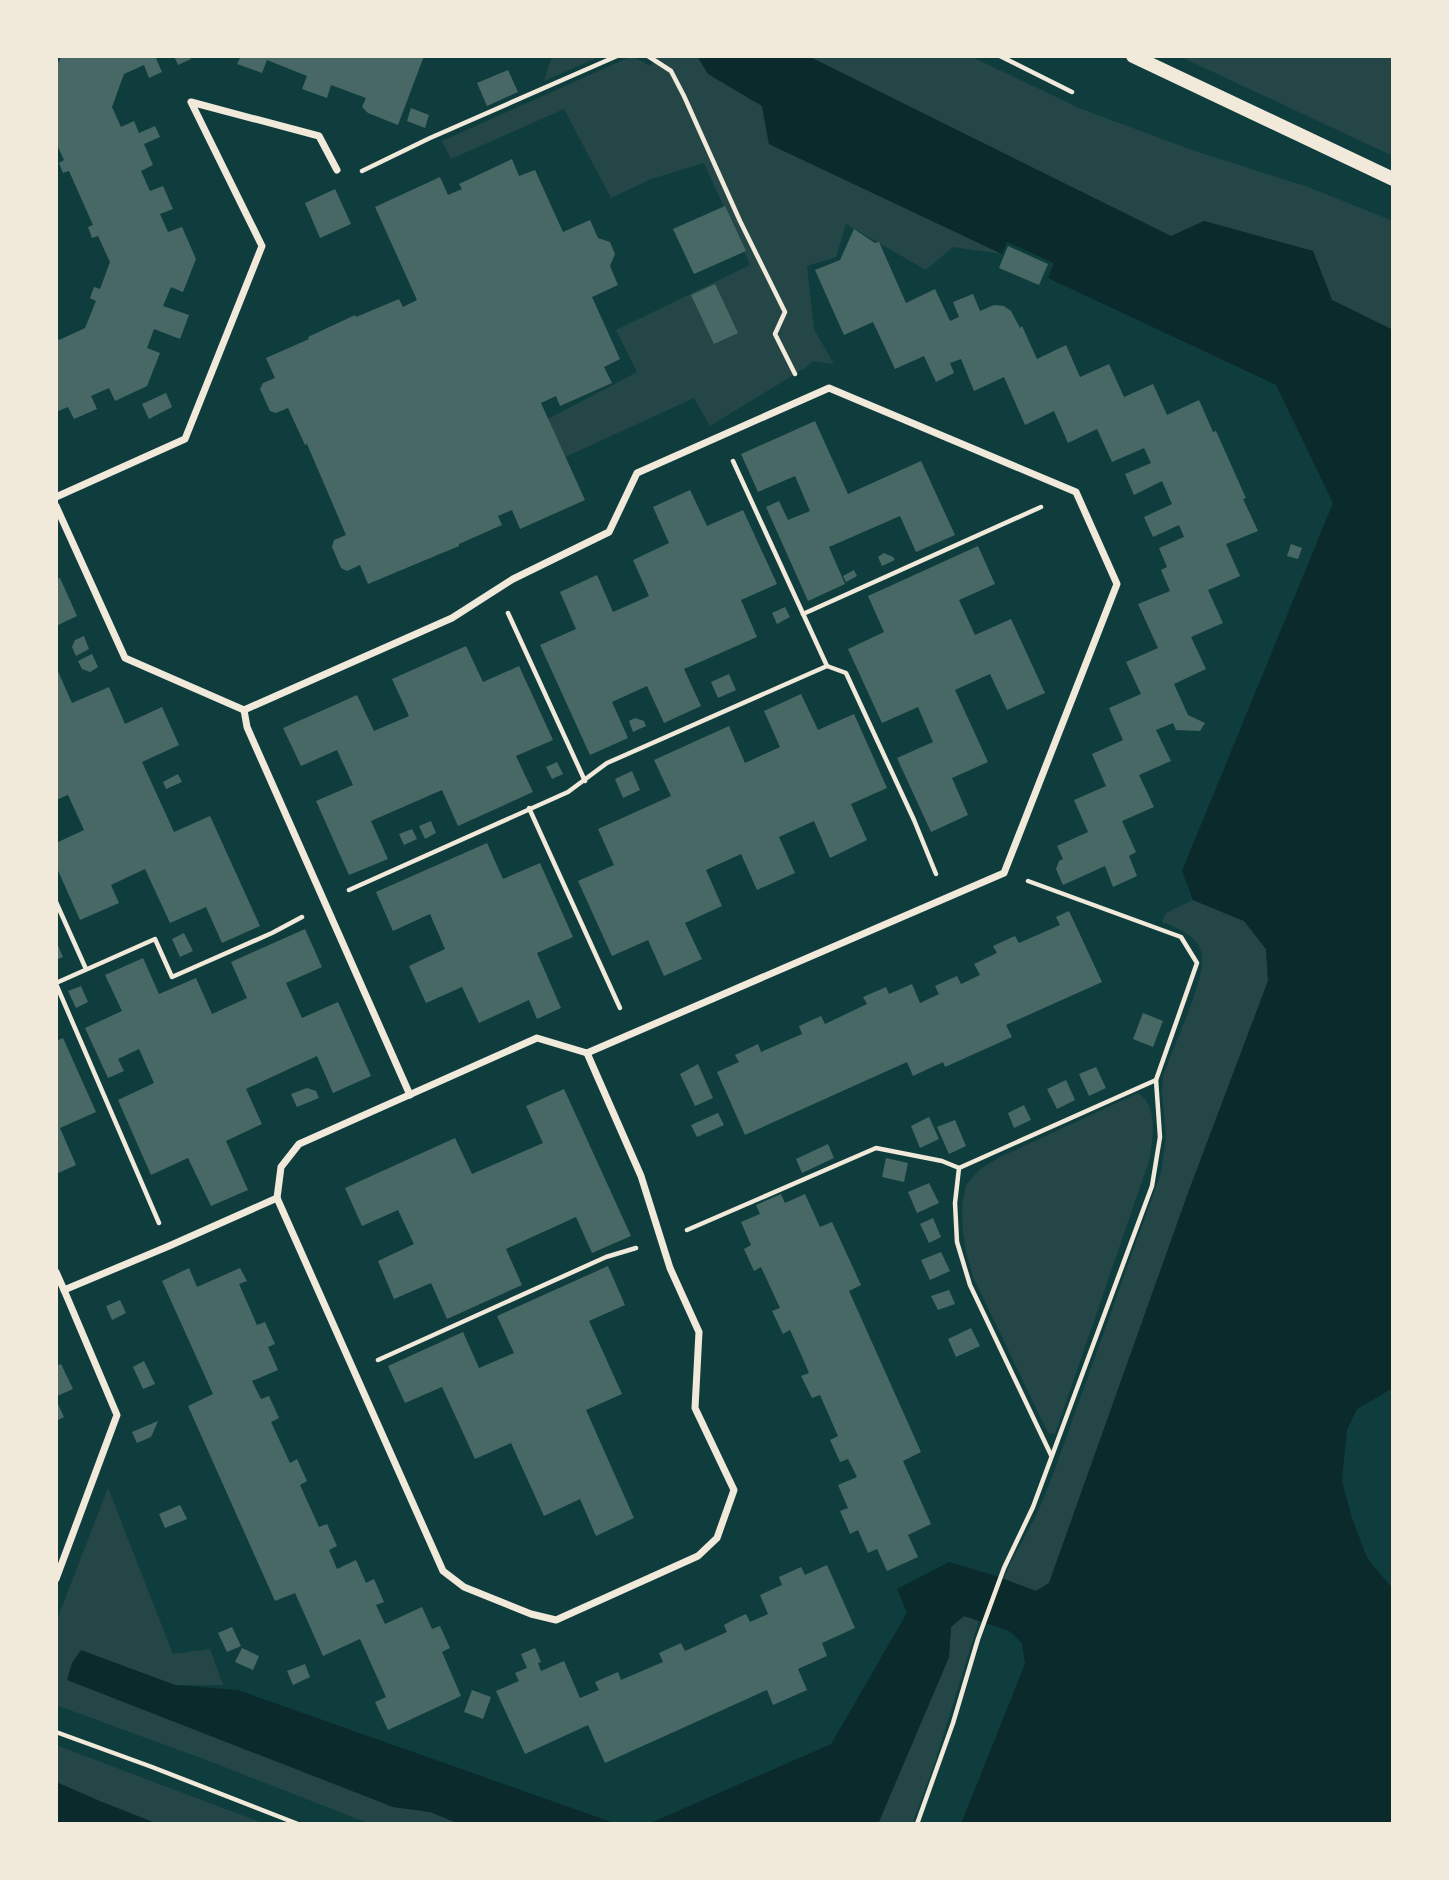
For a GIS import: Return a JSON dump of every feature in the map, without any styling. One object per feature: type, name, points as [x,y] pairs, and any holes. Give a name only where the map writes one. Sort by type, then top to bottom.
[{"type":"main road","points":[[1133,56],[1393,179]]},
{"type":"street","points":[[56,497],[186,439],[262,246],[191,102],[319,136],[337,170]]},
{"type":"street","points":[[56,506],[125,658],[244,710],[452,618],[513,579],[609,532],[637,473],[829,388],[1076,492],[1117,584],[1004,873],[587,1054],[537,1038],[299,1144],[281,1167],[277,1198],[443,1571],[464,1587],[531,1614],[556,1620],[698,1556],[717,1538],[734,1490],[695,1408],[699,1332],[670,1268],[641,1176],[587,1054]]},
{"type":"street","points":[[244,710],[247,727],[410,1095]]},
{"type":"street","points":[[64,1290],[277,1198]]},
{"type":"street","points":[[56,1272],[117,1415],[56,1579]]},
{"type":"path","points":[[337,170],[343,180],[430,138],[617,56]]},
{"type":"path","points":[[650,56],[671,71],[785,312],[775,334],[807,396]]},
{"type":"path","points":[[1000,56],[1072,92]]},
{"type":"path","points":[[722,437],[827,666]]},
{"type":"path","points":[[803,614],[1076,492]]},
{"type":"path","points":[[497,590],[585,781]]},
{"type":"path","points":[[169,1246],[56,983],[86,969],[155,939],[172,977],[272,933],[325,906],[350,889],[568,792],[607,763],[827,666],[846,673],[914,820],[946,898]]},
{"type":"path","points":[[529,808],[632,1034]]},
{"type":"path","points":[[917,1824],[1004,1568],[1052,1456],[1152,1186],[1160,1137],[1156,1080],[1197,962],[1181,937],[1004,873]]},
{"type":"path","points":[[56,902],[86,969]]},
{"type":"path","points":[[355,1373],[606,1257],[663,1241],[876,1148],[942,1161],[959,1168],[1156,1080]]},
{"type":"path","points":[[959,1168],[955,1203],[957,1242],[970,1285],[1052,1456]]},
{"type":"path","points":[[56,1732],[298,1824]]},
{"type":"shaded area","points":[[552,56],[601,56],[544,81]]},
{"type":"shaded area","points":[[632,56],[650,66],[657,56],[697,56],[709,74],[762,106],[769,144],[1002,254],[953,247],[926,270],[846,224],[836,257],[807,266],[814,329],[834,364],[812,361],[803,370],[710,426],[694,398],[563,458],[544,421],[637,372],[616,330],[750,265],[704,163],[651,179],[611,198],[564,109],[451,159],[442,141]]},
{"type":"shaded area","points":[[697,56],[808,56],[1171,236],[1204,221],[1313,251],[1332,300],[1393,330],[1393,1388],[1357,1409],[1347,1430],[1342,1481],[1367,1558],[1393,1589],[1393,1824],[961,1824],[1025,1664],[1022,1643],[1009,1631],[964,1616],[951,1627],[949,1657],[878,1824],[648,1824],[831,1744],[907,1613],[897,1589],[949,1562],[1036,1591],[1049,1583],[1188,1193],[1268,981],[1266,949],[1244,921],[1193,900],[1182,871],[1333,503],[1276,385],[1048,278],[1054,263],[1007,242],[1002,254],[769,144],[762,106],[708,74]]},
{"type":"shaded area","points":[[808,56],[970,56],[1079,108],[1192,150],[1308,187],[1393,221],[1393,330],[1332,300],[1313,251],[1204,221],[1172,237]]},
{"type":"shaded area","points":[[1179,56],[1393,56],[1393,156]]},
{"type":"shaded area","points":[[1193,900],[1244,921],[1266,949],[1268,981],[1188,1193],[1049,1583],[1036,1591],[1004,1579],[1037,1514],[1052,1477],[1161,1173],[1166,1136],[1163,1077],[1195,994],[1202,962],[1201,951],[1194,940],[1185,932],[1162,922],[1166,913]]},
{"type":"shaded area","points":[[1138,1093],[1145,1099],[1152,1115],[1153,1134],[1149,1161],[1055,1434],[1048,1433],[973,1277],[963,1232],[962,1205],[966,1185],[979,1170],[998,1158]]},
{"type":"shaded area","points":[[108,1488],[173,1654],[210,1649],[223,1685],[175,1685],[81,1651],[393,1807],[430,1812],[460,1824],[370,1824],[56,1705],[56,1622]]},
{"type":"shaded area","points":[[964,1616],[979,1620],[934,1765],[912,1824],[878,1824],[949,1657],[951,1627]]},
{"type":"shaded area","points":[[81,1650],[175,1685],[238,1690],[617,1824],[460,1824],[430,1812],[393,1807],[67,1680],[72,1663]]},
{"type":"shaded area","points":[[56,1745],[265,1824],[158,1824],[56,1782]]},
{"type":"shaded area","points":[[56,1782],[102,1802],[158,1824],[56,1824]]},
{"type":"building","points":[[61,56],[155,56],[162,72],[149,78],[144,65],[124,74],[112,107],[121,127],[134,121],[139,133],[155,126],[160,137],[144,144],[153,165],[141,171],[150,191],[163,186],[173,209],[160,214],[168,232],[182,227],[196,259],[183,292],[171,287],[163,306],[189,315],[180,339],[154,329],[147,348],[160,353],[147,386],[115,401],[109,388],[91,396],[97,409],[74,419],[68,407],[56,412],[56,334],[59,340],[85,328],[96,301],[90,298],[94,287],[100,289],[110,262],[98,236],[92,238],[88,227],[93,225],[69,171],[63,173],[59,163],[64,160],[56,143],[56,61],[59,62]]},
{"type":"building","points":[[174,56],[190,56],[191,59],[178,65]]},
{"type":"building","points":[[241,56],[424,56],[398,125],[368,113],[362,107],[366,98],[331,85],[327,98],[302,89],[307,76],[267,60],[262,73],[237,64]]},
{"type":"building","points":[[508,70],[518,92],[487,106],[477,83]]},
{"type":"building","points":[[411,108],[429,115],[425,128],[407,121]]},
{"type":"building","points":[[512,159],[519,176],[535,170],[563,232],[590,220],[598,238],[610,242],[615,254],[610,266],[618,285],[592,297],[620,359],[604,367],[612,383],[560,406],[556,396],[541,403],[585,500],[520,529],[512,510],[498,516],[502,525],[368,584],[360,565],[347,571],[341,568],[332,547],[334,540],[346,535],[307,444],[305,445],[288,408],[276,413],[270,411],[260,389],[263,383],[275,378],[266,358],[355,315],[356,317],[399,299],[403,307],[417,300],[375,207],[440,177],[448,195],[462,189],[459,184]]},
{"type":"building","points":[[335,189],[351,224],[320,238],[305,203]]},
{"type":"building","points":[[725,206],[746,251],[694,274],[673,229]]},
{"type":"building","points":[[854,229],[875,243],[879,242],[906,303],[935,289],[950,321],[959,317],[953,302],[973,294],[980,311],[994,305],[1004,306],[1011,311],[1020,328],[1022,326],[1037,359],[1066,345],[1080,377],[1109,364],[1124,397],[1153,384],[1167,415],[1199,400],[1246,498],[1243,499],[1258,531],[1226,544],[1240,576],[1208,590],[1223,623],[1191,637],[1206,669],[1174,684],[1188,715],[1205,723],[1200,731],[1176,730],[1173,723],[1156,730],[1171,761],[1139,775],[1154,807],[1122,821],[1136,852],[1129,856],[1137,876],[1113,887],[1105,866],[1063,885],[1056,869],[1059,861],[1063,859],[1057,846],[1088,832],[1074,800],[1106,786],[1092,754],[1123,740],[1109,708],[1141,694],[1126,662],[1158,648],[1138,604],[1170,591],[1161,570],[1167,567],[1159,548],[1184,537],[1179,525],[1153,537],[1144,517],[1172,504],[1162,481],[1134,495],[1125,474],[1151,463],[1144,448],[1112,462],[1097,429],[1068,443],[1054,411],[1025,425],[1004,377],[974,391],[961,359],[950,363],[954,373],[936,382],[924,356],[895,369],[873,322],[844,335],[815,270],[840,260]]},
{"type":"building","points":[[1008,246],[1048,264],[1039,285],[999,268]]},
{"type":"building","points":[[715,284],[738,333],[714,344],[691,295]]},
{"type":"building","points":[[166,393],[172,407],[149,419],[142,404]]},
{"type":"building","points":[[815,421],[848,494],[921,461],[955,535],[916,552],[900,516],[829,547],[845,584],[808,601],[766,507],[779,501],[788,520],[810,511],[795,476],[758,492],[741,454]]},
{"type":"building","points":[[690,490],[707,526],[743,510],[777,584],[741,600],[757,637],[684,669],[701,706],[664,723],[647,686],[612,702],[628,738],[590,755],[540,645],[576,629],[560,592],[597,575],[613,612],[649,596],[633,560],[669,543],[653,507]]},
{"type":"building","points":[[1291,544],[1302,548],[1298,559],[1287,556]]},
{"type":"building","points":[[978,546],[995,584],[959,600],[975,635],[1011,619],[1045,693],[1007,710],[990,674],[955,690],[988,762],[952,778],[968,815],[931,832],[897,758],[933,742],[918,707],[882,723],[848,649],[884,632],[868,596]]},
{"type":"building","points":[[884,553],[895,560],[882,566],[878,557]]},
{"type":"building","points":[[854,570],[857,576],[846,582],[843,576]]},
{"type":"building","points":[[60,578],[77,616],[56,626],[56,579]]},
{"type":"building","points":[[785,607],[790,617],[777,624],[772,613]]},
{"type":"building","points":[[84,636],[89,649],[76,656],[72,647],[75,640]]},
{"type":"building","points":[[466,646],[483,682],[519,666],[553,740],[516,756],[533,792],[458,826],[442,790],[371,821],[388,859],[349,875],[316,801],[353,785],[337,750],[301,766],[283,728],[357,695],[374,731],[409,716],[392,679]]},
{"type":"building","points":[[92,654],[98,667],[90,672],[82,669],[78,661]]},
{"type":"building","points":[[56,667],[72,703],[109,687],[125,724],[162,707],[179,745],[142,762],[174,832],[210,816],[260,926],[222,943],[206,907],[170,923],[145,869],[111,885],[119,903],[80,920],[56,866],[56,843],[84,830],[68,795],[56,800]]},
{"type":"building","points":[[729,674],[736,690],[718,698],[711,682]]},
{"type":"building","points":[[801,694],[818,730],[854,714],[887,788],[851,804],[867,840],[830,858],[814,821],[779,837],[795,873],[757,890],[741,854],[706,870],[722,906],[685,923],[702,959],[664,976],[648,940],[612,956],[578,881],[614,865],[598,829],[671,796],[654,760],[729,726],[745,763],[780,747],[764,711]]},
{"type":"building","points":[[635,718],[644,721],[646,726],[633,732],[629,721]]},
{"type":"building","points":[[557,762],[563,774],[552,779],[546,767]]},
{"type":"building","points":[[632,771],[640,790],[623,798],[615,779]]},
{"type":"building","points":[[178,774],[182,782],[166,789],[163,782]]},
{"type":"building","points":[[431,821],[436,833],[425,839],[419,826]]},
{"type":"building","points":[[412,829],[417,839],[404,845],[399,834]]},
{"type":"building","points":[[487,843],[503,879],[540,863],[573,937],[537,953],[561,1008],[537,1019],[529,1000],[479,1023],[462,987],[426,1003],[409,966],[445,949],[430,914],[393,931],[376,892]]},
{"type":"building","points":[[1069,911],[1102,982],[1006,1025],[1012,1037],[945,1067],[943,1062],[913,1076],[907,1062],[745,1135],[717,1072],[739,1062],[735,1055],[758,1044],[761,1052],[802,1034],[799,1026],[821,1016],[825,1024],[867,1004],[863,997],[886,987],[889,994],[912,984],[920,1003],[939,994],[935,986],[957,976],[961,984],[980,975],[974,964],[997,953],[993,946],[1015,936],[1019,943],[1060,925],[1056,917]]},
{"type":"building","points":[[305,929],[322,967],[286,983],[302,1018],[338,1002],[371,1076],[333,1093],[317,1056],[246,1089],[262,1124],[226,1141],[248,1190],[211,1206],[188,1158],[151,1175],[118,1100],[154,1083],[139,1049],[118,1059],[124,1071],[108,1078],[85,1028],[122,1011],[105,975],[143,958],[159,994],[196,978],[212,1014],[247,998],[231,962]]},
{"type":"building","points":[[184,933],[193,951],[180,957],[172,939]]},
{"type":"building","points":[[56,941],[63,957],[56,960]]},
{"type":"building","points":[[81,986],[88,1002],[76,1008],[68,991]]},
{"type":"building","points":[[1143,1013],[1163,1021],[1153,1047],[1133,1039]]},
{"type":"building","points":[[63,1038],[96,1112],[60,1128],[76,1165],[56,1174],[56,1041]]},
{"type":"building","points":[[698,1064],[713,1098],[695,1106],[680,1074]]},
{"type":"building","points":[[1096,1067],[1106,1088],[1089,1096],[1079,1074]]},
{"type":"building","points":[[1066,1080],[1075,1100],[1057,1109],[1047,1089]]},
{"type":"building","points":[[307,1088],[316,1091],[319,1098],[297,1107],[291,1094]]},
{"type":"building","points":[[564,1089],[631,1236],[592,1253],[576,1217],[506,1249],[522,1285],[447,1319],[431,1283],[394,1299],[378,1261],[414,1244],[398,1210],[362,1226],[345,1188],[455,1138],[472,1174],[543,1143],[526,1106]]},
{"type":"building","points":[[1024,1105],[1031,1120],[1014,1128],[1008,1113]]},
{"type":"building","points":[[718,1113],[724,1125],[697,1137],[691,1125]]},
{"type":"building","points":[[929,1117],[939,1139],[920,1148],[911,1126]]},
{"type":"building","points":[[955,1120],[966,1146],[949,1154],[937,1127]]},
{"type":"building","points":[[828,1144],[834,1158],[802,1173],[796,1159]]},
{"type":"building","points":[[886,1158],[908,1163],[904,1182],[882,1177]]},
{"type":"building","points":[[929,1183],[939,1203],[917,1213],[908,1192]]},
{"type":"building","points":[[781,1194],[785,1203],[805,1194],[820,1227],[832,1222],[861,1285],[849,1291],[921,1452],[903,1461],[931,1524],[908,1535],[918,1557],[887,1571],[877,1549],[868,1553],[858,1530],[850,1534],[840,1511],[848,1508],[838,1485],[857,1477],[848,1459],[840,1462],[830,1440],[838,1436],[820,1395],[812,1398],[801,1376],[809,1373],[790,1330],[783,1334],[772,1311],[780,1308],[761,1267],[754,1271],[744,1249],[751,1245],[741,1222],[760,1214],[756,1205]]},
{"type":"building","points":[[933,1218],[941,1237],[929,1243],[920,1224]]},
{"type":"building","points":[[941,1252],[950,1271],[930,1280],[921,1260]]},
{"type":"building","points":[[608,1266],[625,1305],[589,1321],[622,1394],[586,1410],[634,1518],[596,1536],[580,1499],[544,1516],[511,1443],[475,1459],[442,1387],[405,1403],[388,1366],[463,1332],[479,1368],[514,1353],[497,1316]]},
{"type":"building","points":[[189,1268],[197,1287],[240,1268],[247,1281],[239,1284],[257,1325],[265,1322],[275,1344],[268,1347],[278,1370],[252,1381],[261,1399],[269,1396],[279,1418],[271,1422],[290,1463],[297,1459],[307,1481],[300,1485],[319,1527],[327,1524],[337,1546],[329,1550],[337,1569],[356,1560],[366,1583],[374,1579],[384,1602],[376,1605],[385,1624],[422,1607],[432,1629],[440,1626],[450,1648],[442,1652],[461,1696],[388,1730],[375,1702],[386,1697],[360,1639],[323,1656],[295,1593],[275,1601],[188,1406],[213,1394],[162,1281]]},
{"type":"building","points":[[949,1290],[955,1304],[938,1310],[931,1296]]},
{"type":"building","points":[[120,1300],[126,1313],[112,1320],[106,1306]]},
{"type":"building","points":[[971,1328],[980,1346],[956,1357],[948,1339]]},
{"type":"building","points":[[144,1361],[155,1384],[143,1389],[133,1367]]},
{"type":"building","points":[[61,1364],[73,1389],[57,1396],[56,1366]]},
{"type":"building","points":[[56,1400],[64,1417],[56,1421]]},
{"type":"building","points":[[158,1421],[151,1437],[137,1443],[132,1432]]},
{"type":"building","points":[[180,1505],[187,1519],[165,1528],[159,1514]]},
{"type":"building","points":[[827,1565],[855,1628],[822,1643],[827,1656],[798,1669],[807,1690],[773,1705],[767,1690],[605,1763],[588,1725],[525,1754],[496,1691],[519,1681],[515,1673],[527,1668],[521,1654],[535,1648],[541,1662],[538,1663],[541,1671],[564,1661],[580,1698],[599,1690],[595,1682],[618,1672],[621,1680],[663,1662],[659,1653],[681,1643],[685,1651],[727,1632],[724,1625],[746,1614],[750,1622],[768,1614],[760,1595],[782,1585],[779,1577],[801,1567],[805,1575]]},
{"type":"building","points":[[232,1627],[241,1646],[227,1652],[218,1633]]},
{"type":"building","points":[[242,1648],[259,1656],[253,1670],[235,1662]]},
{"type":"building","points":[[305,1664],[310,1677],[293,1685],[287,1671]]},
{"type":"building","points":[[472,1690],[491,1697],[483,1719],[464,1712]]}]
